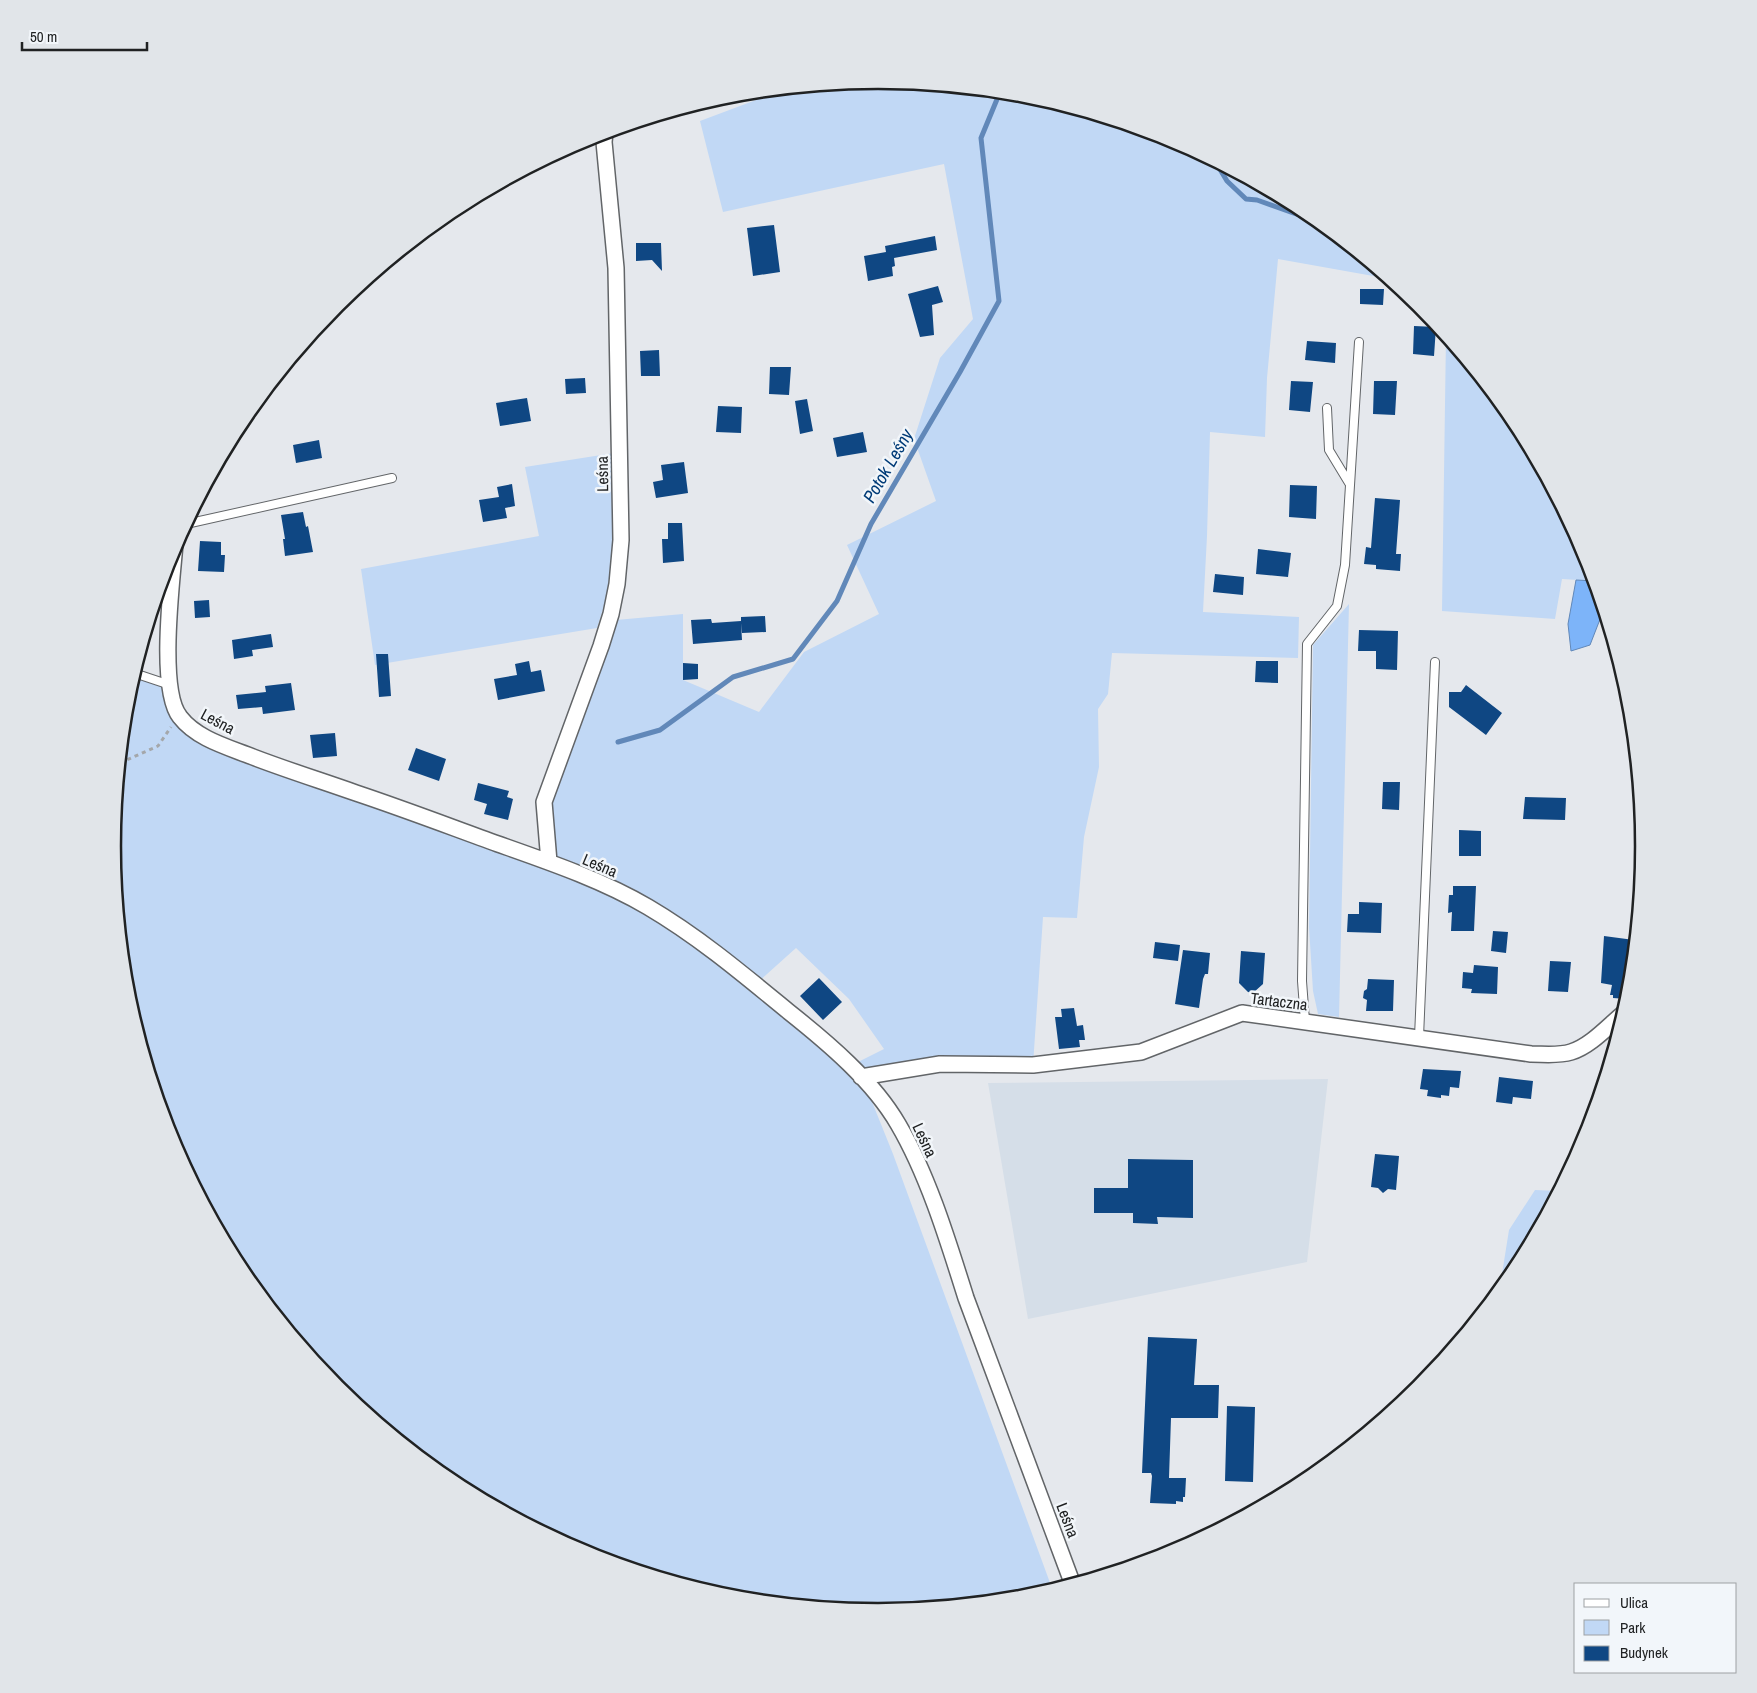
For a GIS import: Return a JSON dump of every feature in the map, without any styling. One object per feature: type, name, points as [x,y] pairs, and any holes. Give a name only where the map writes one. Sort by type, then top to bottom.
[{"type":"street","name":"Leśna","points":[[549,862],[544,802],[611,614],[617,584],[621,540],[616,268],[604,140]]},
{"type":"street","name":"Leśna","points":[[173,570],[168,650],[170,685],[172,701],[178,716],[192,729],[213,742],[549,862],[618,891],[648,907],[716,953],[811,1030],[862,1077],[884,1102],[898,1123],[913,1152],[1071,1579]]},
{"type":"street","name":"Tartaczna","points":[[862,1077],[940,1064],[1033,1065],[1141,1052],[1242,1013],[1531,1054],[1555,1054],[1582,1048],[1615,1021]]},
{"type":"lane","points":[[1305,1021],[1302,981],[1307,644],[1338,606],[1345,565],[1358,342]]},
{"type":"lane","points":[[1327,408],[1329,450],[1349,483]]},
{"type":"lane","points":[[194,522],[392,478]]},
{"type":"lane","points":[[1419,1037],[1435,662]]},
{"type":"lane","points":[[141,675],[170,685]]},
{"type":"path","points":[[126,760],[158,746],[178,716]]},
{"type":"shaded area","points":[[1328,1079],[1307,1262],[1028,1319],[988,1083]]},
{"type":"green space","points":[[829,90],[928,90],[1026,103],[1122,129],[1168,146],[1214,167],[1257,190],[1299,216],[1340,245],[1378,277],[1278,259],[1267,378],[1265,437],[1210,432],[1203,612],[1299,617],[1298,658],[1112,653],[1108,694],[1098,709],[1099,767],[1084,837],[1077,918],[1043,917],[1033,1065],[940,1064],[862,1077],[893,1154],[1050,1584],[1026,1590],[928,1603],[878,1604],[829,1603],[731,1590],[635,1564],[589,1547],[543,1526],[500,1503],[458,1477],[417,1448],[343,1382],[277,1308],[248,1267],[222,1225],[199,1182],[178,1136],[161,1090],[135,994],[122,896],[121,846],[122,797],[127,748],[141,675],[170,685],[192,729],[549,862],[544,802],[616,620],[683,614],[683,680],[759,712],[804,652],[879,614],[847,545],[936,501],[914,439],[940,358],[973,319],[944,164],[723,212],[700,121],[761,98]],"holes":[[[796,948],[849,999],[884,1049],[850,1066],[756,984]]]},
{"type":"green space","points":[[1446,345],[1480,385],[1509,426],[1535,468],[1558,511],[1588,581],[1562,579],[1555,619],[1442,611]]},
{"type":"green space","points":[[614,453],[614,542],[609,590],[597,628],[375,665],[361,569],[539,536],[525,467]]},
{"type":"green space","points":[[1349,604],[1339,1017],[1318,1014],[1313,991],[1309,927],[1313,645]]},
{"type":"green space","points":[[1535,1190],[1553,1191],[1535,1225],[1501,1278],[1509,1230]]},
{"type":"water","points":[[1576,580],[1588,581],[1600,618],[1590,645],[1571,651],[1568,624]]},
{"type":"building","points":[[774,225],[780,272],[753,276],[747,228]]},
{"type":"building","points":[[935,236],[937,250],[894,258],[893,276],[868,281],[864,256],[886,252],[885,246]]},
{"type":"building","points":[[636,243],[661,243],[662,271],[652,260],[636,261]]},
{"type":"building","points":[[938,286],[943,302],[932,305],[934,335],[920,337],[908,294]]},
{"type":"building","points":[[1360,289],[1384,289],[1383,305],[1360,304]]},
{"type":"building","points":[[1414,326],[1429,327],[1436,334],[1434,356],[1413,354]]},
{"type":"building","points":[[1307,341],[1336,343],[1335,363],[1305,360]]},
{"type":"building","points":[[659,350],[660,376],[641,376],[640,351]]},
{"type":"building","points":[[770,367],[791,367],[789,395],[769,394]]},
{"type":"building","points":[[585,378],[586,393],[566,394],[565,379]]},
{"type":"building","points":[[1291,381],[1313,382],[1310,412],[1289,410]]},
{"type":"building","points":[[1374,381],[1397,381],[1395,415],[1373,414]]},
{"type":"building","points":[[527,398],[531,421],[500,426],[496,403]]},
{"type":"building","points":[[807,399],[813,431],[800,434],[795,401]]},
{"type":"building","points":[[718,406],[742,407],[741,433],[716,432]]},
{"type":"building","points":[[863,432],[867,452],[837,457],[833,438]]},
{"type":"building","points":[[319,440],[322,458],[296,463],[293,445]]},
{"type":"building","points":[[684,462],[688,493],[656,498],[653,482],[663,480],[661,465]]},
{"type":"building","points":[[512,484],[515,506],[505,508],[507,518],[483,522],[479,500],[499,497],[497,487]]},
{"type":"building","points":[[1290,485],[1317,486],[1316,519],[1289,517]]},
{"type":"building","points":[[1375,498],[1400,500],[1396,554],[1401,554],[1400,571],[1376,569],[1376,565],[1364,564],[1366,547],[1371,548]]},
{"type":"building","points":[[303,512],[313,552],[285,556],[283,539],[285,539],[281,515]]},
{"type":"building","points":[[668,523],[682,523],[684,561],[663,563],[662,539],[668,539]]},
{"type":"building","points":[[200,541],[221,542],[221,555],[225,555],[224,572],[198,571]]},
{"type":"building","points":[[1258,549],[1291,553],[1288,577],[1256,574]]},
{"type":"building","points":[[1215,574],[1244,577],[1243,595],[1213,592]]},
{"type":"building","points":[[209,600],[210,617],[195,618],[194,601]]},
{"type":"building","points":[[765,616],[766,632],[742,633],[741,623],[742,640],[693,644],[691,620],[711,619],[712,623],[741,621],[741,617]]},
{"type":"building","points":[[1359,630],[1398,631],[1397,670],[1376,669],[1376,651],[1358,651]]},
{"type":"building","points":[[271,634],[273,647],[252,650],[253,656],[234,659],[232,640]]},
{"type":"building","points":[[376,654],[388,654],[391,696],[379,697]]},
{"type":"building","points":[[529,661],[531,672],[541,670],[545,691],[498,700],[494,679],[517,675],[515,664]]},
{"type":"building","points":[[1256,661],[1278,661],[1278,683],[1255,682]]},
{"type":"building","points":[[683,663],[698,664],[698,679],[683,680]]},
{"type":"building","points":[[291,683],[295,710],[263,714],[262,707],[238,709],[236,695],[266,692],[265,686]]},
{"type":"building","points":[[1466,685],[1502,713],[1486,735],[1449,707],[1449,692],[1461,692]]},
{"type":"building","points":[[335,733],[337,756],[313,758],[310,735]]},
{"type":"building","points":[[416,748],[446,759],[439,781],[408,770]]},
{"type":"building","points":[[1383,782],[1400,782],[1399,810],[1382,809]]},
{"type":"building","points":[[478,783],[509,791],[507,797],[513,799],[508,820],[484,814],[487,804],[474,800]]},
{"type":"building","points":[[1525,797],[1566,798],[1565,820],[1523,819]]},
{"type":"building","points":[[1459,830],[1481,831],[1481,856],[1459,856]]},
{"type":"building","points":[[1453,886],[1476,886],[1474,931],[1451,931],[1452,912],[1448,913],[1449,895],[1453,895]]},
{"type":"building","points":[[1359,902],[1382,903],[1381,933],[1347,932],[1348,914],[1359,914]]},
{"type":"building","points":[[1493,931],[1508,932],[1506,953],[1491,951]]},
{"type":"building","points":[[1604,936],[1631,940],[1621,999],[1613,998],[1613,995],[1610,995],[1612,985],[1601,983]]},
{"type":"building","points":[[1155,942],[1180,945],[1178,961],[1153,958]]},
{"type":"building","points":[[1183,950],[1210,953],[1208,974],[1205,974],[1203,979],[1199,1008],[1175,1004]]},
{"type":"building","points":[[1241,951],[1265,953],[1263,984],[1253,993],[1248,992],[1239,983]]},
{"type":"building","points":[[1550,961],[1571,962],[1568,992],[1548,991]]},
{"type":"building","points":[[1474,965],[1498,967],[1497,994],[1471,993],[1472,989],[1462,988],[1463,972],[1473,973]]},
{"type":"building","points":[[819,978],[842,1002],[823,1020],[800,996]]},
{"type":"building","points":[[1368,979],[1394,980],[1393,1011],[1366,1011],[1367,1000],[1363,998],[1364,991],[1367,989]]},
{"type":"building","points":[[1074,1008],[1077,1026],[1083,1025],[1085,1040],[1079,1040],[1080,1047],[1059,1049],[1055,1017],[1062,1017],[1061,1009]]},
{"type":"building","points":[[1423,1069],[1461,1071],[1459,1088],[1450,1087],[1449,1096],[1441,1095],[1441,1098],[1427,1096],[1428,1090],[1420,1089]]},
{"type":"building","points":[[1499,1077],[1533,1081],[1531,1099],[1513,1097],[1512,1104],[1496,1102]]},
{"type":"building","points":[[1375,1154],[1399,1156],[1396,1190],[1388,1189],[1383,1193],[1378,1188],[1371,1187]]},
{"type":"building","points":[[1128,1159],[1193,1160],[1193,1218],[1157,1217],[1158,1224],[1133,1223],[1133,1213],[1094,1213],[1094,1188],[1128,1188]]},
{"type":"building","points":[[1148,1337],[1197,1339],[1194,1385],[1219,1385],[1218,1418],[1171,1418],[1169,1478],[1186,1478],[1185,1497],[1183,1497],[1183,1502],[1176,1501],[1176,1504],[1150,1503],[1152,1476],[1151,1473],[1142,1473]]},
{"type":"building","points":[[1227,1406],[1255,1407],[1253,1482],[1225,1481]]},
{"type":"waterway","name":"Potok Leśny","points":[[618,742],[660,730],[733,677],[793,659],[837,601],[871,524],[960,372],[999,301],[981,138],[997,98]]},
{"type":"waterway","points":[[1221,171],[1227,181],[1246,199],[1257,200],[1295,214]]}]
